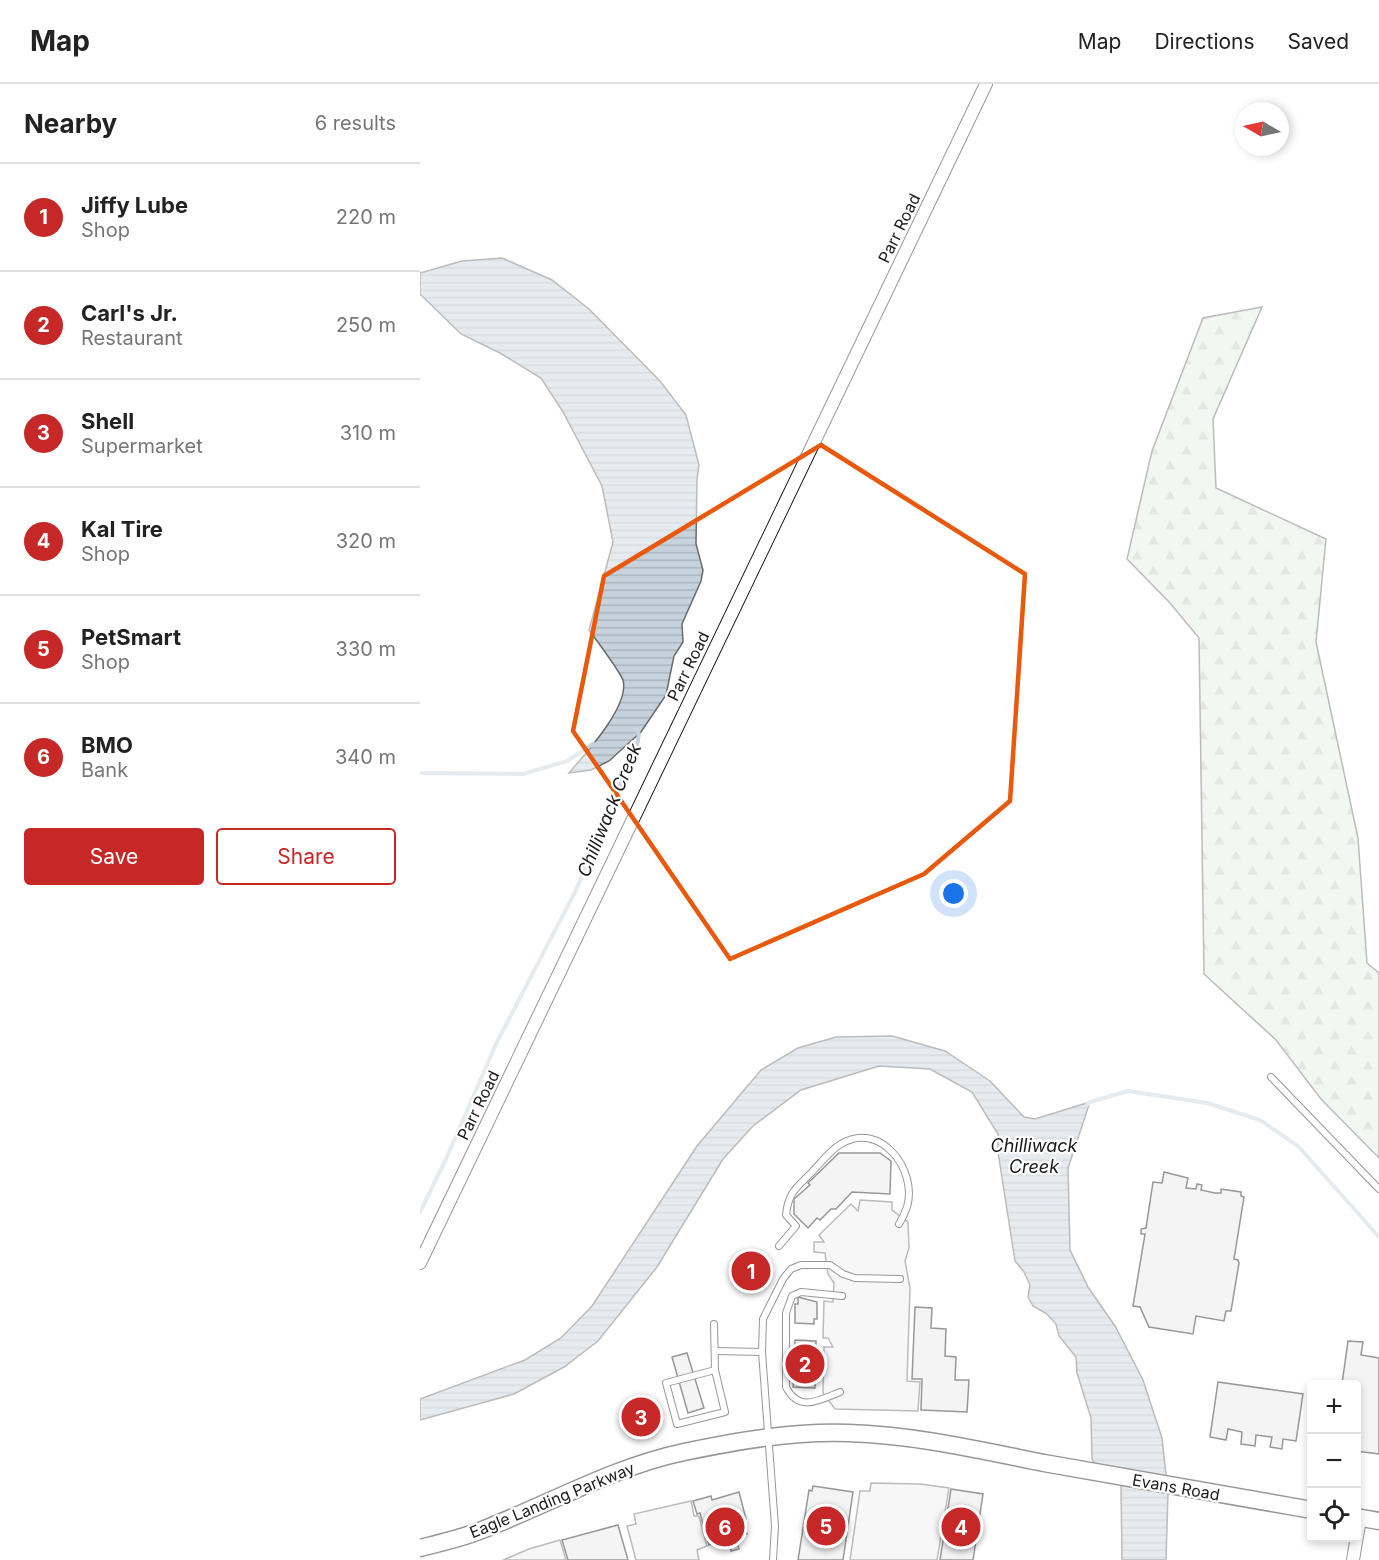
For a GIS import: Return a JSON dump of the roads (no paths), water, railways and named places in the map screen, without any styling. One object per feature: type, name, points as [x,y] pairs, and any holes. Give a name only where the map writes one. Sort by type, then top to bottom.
[{"type":"street","name":"Parr Road","points":[[420,1263],[986,84]]},
{"type":"street","name":"Eagle Landing Parkway","points":[[420,1548],[480,1531],[634,1467],[681,1453],[768,1438],[800,1434],[846,1433],[895,1436],[942,1442],[1041,1462]]},
{"type":"street","name":"Evans Road","points":[[1041,1462],[1307,1509]]},
{"type":"street","points":[[1361,1518],[1379,1521]]},
{"type":"street","points":[[1353,1560],[1355,1542]]},
{"type":"lane","points":[[1271,1077],[1379,1189]]},
{"type":"lane","points":[[779,1246],[796,1226],[786,1215],[787,1201],[793,1190],[840,1144],[857,1138],[868,1138],[885,1145],[901,1161],[906,1175],[908,1206],[899,1224]]},
{"type":"lane","points":[[773,1560],[775,1526],[762,1352],[763,1319],[783,1279],[791,1269],[801,1265],[830,1265],[843,1274],[855,1278],[900,1279]]},
{"type":"lane","points":[[840,1392],[814,1402],[800,1402],[791,1397],[786,1387],[786,1313],[792,1296],[801,1292],[842,1296]]},
{"type":"lane","points":[[714,1324],[715,1370],[724,1412],[676,1424],[666,1383],[715,1370]]},
{"type":"lane","points":[[715,1351],[762,1352]]},
{"type":"water","points":[[502,258],[552,280],[589,309],[660,381],[686,415],[699,465],[696,544],[703,570],[701,581],[682,624],[683,642],[674,656],[666,695],[641,732],[609,761],[591,770],[569,773],[605,729],[620,703],[623,691],[621,675],[589,630],[613,542],[602,486],[563,412],[541,378],[500,353],[461,334],[420,294],[420,273],[462,261]]},
{"type":"water","name":"Chilliwack Creek","points":[[892,1036],[945,1051],[990,1081],[1024,1117],[1035,1119],[1090,1102],[1068,1168],[1070,1250],[1088,1287],[1115,1326],[1143,1380],[1162,1438],[1168,1493],[1166,1560],[1122,1560],[1121,1486],[1111,1475],[1098,1470],[1092,1459],[1091,1418],[1077,1373],[1076,1357],[1059,1336],[1056,1324],[1047,1314],[1033,1306],[1028,1297],[1030,1285],[1024,1272],[1015,1261],[998,1152],[998,1134],[972,1092],[930,1069],[879,1066],[801,1090],[753,1126],[723,1159],[657,1267],[598,1341],[564,1367],[514,1394],[420,1420],[420,1399],[525,1360],[561,1338],[592,1306],[697,1146],[761,1070],[798,1048],[836,1037]]},
{"type":"waterway","name":"Chilliwack Creek","points":[[420,1212],[446,1159],[496,1044],[576,890],[637,745],[639,734],[637,731]]},
{"type":"waterway","points":[[420,773],[523,774],[567,761],[593,744],[596,745]]},
{"type":"waterway","points":[[1087,1105],[1090,1102],[1128,1091],[1207,1103],[1260,1120],[1298,1146],[1379,1237]]},
{"type":"place","name":"Jiffy Lube","points":[[751,1271]]},
{"type":"place","name":"Carl's Jr.","points":[[805,1364]]},
{"type":"place","name":"Shell","points":[[641,1417]]},
{"type":"place","name":"PetSmart","points":[[826,1526]]},
{"type":"place","name":"BMO","points":[[725,1527]]},
{"type":"place","name":"Kal Tire","points":[[961,1527]]}]
